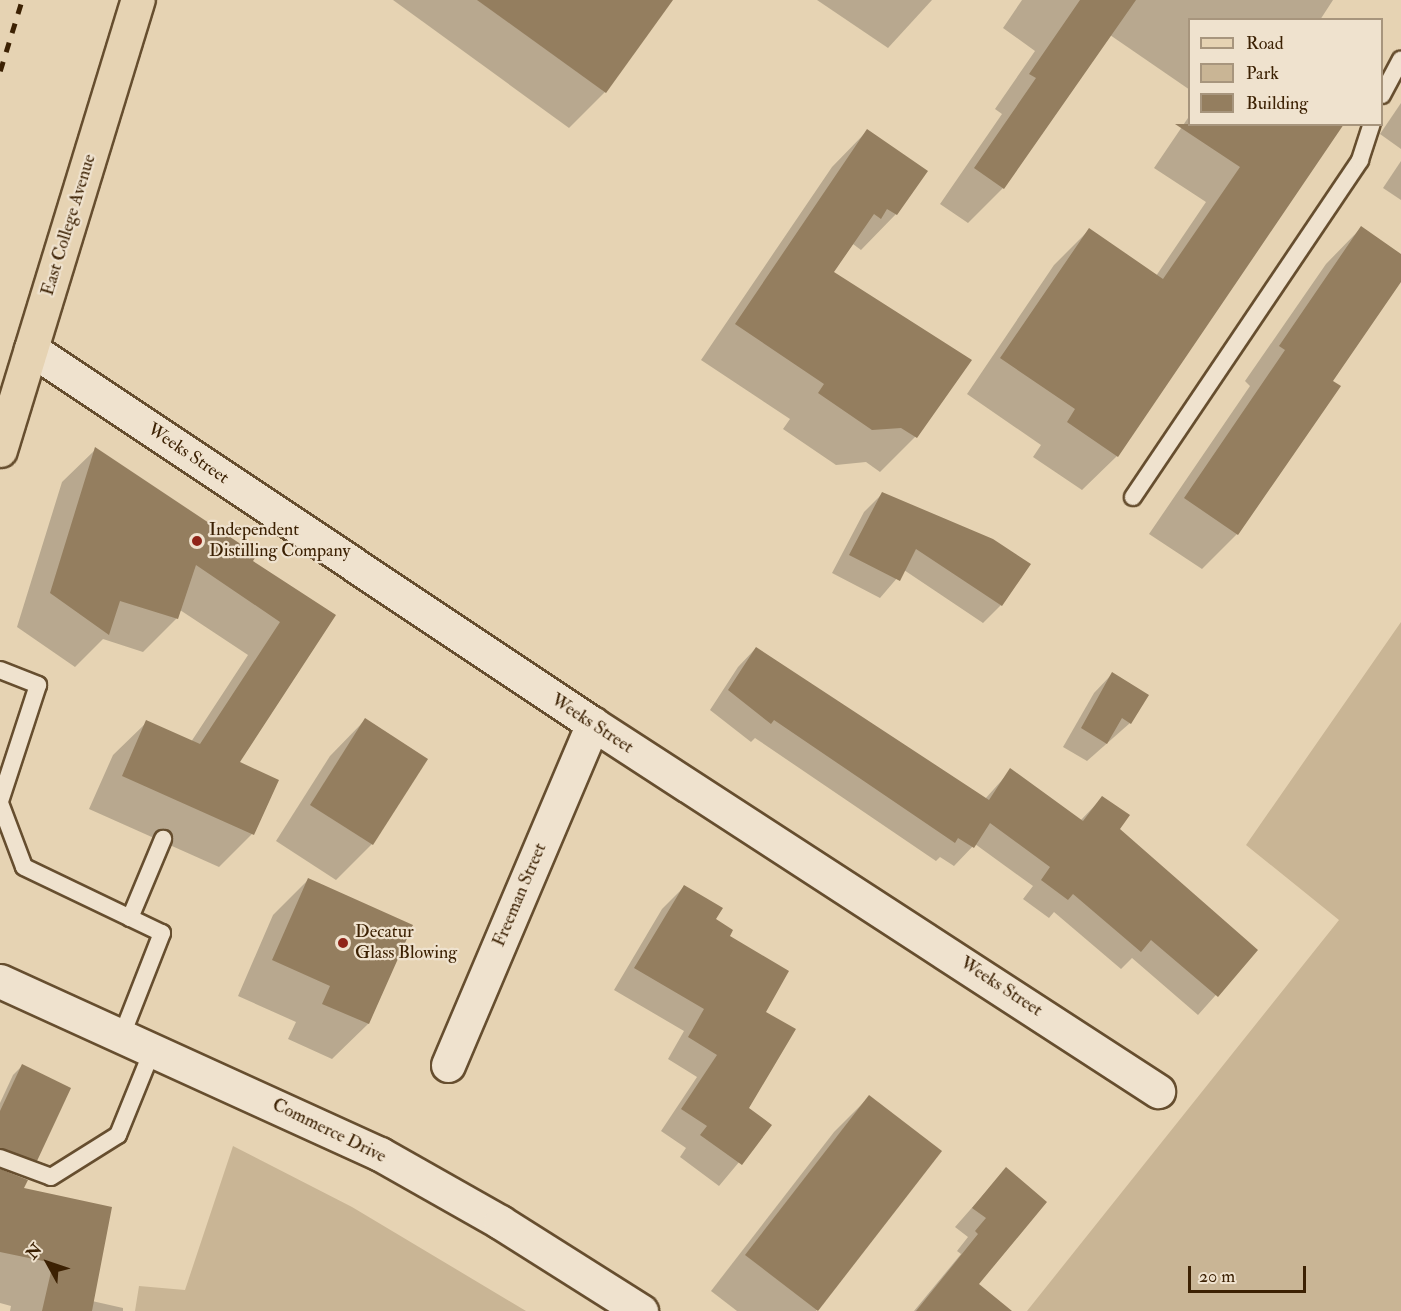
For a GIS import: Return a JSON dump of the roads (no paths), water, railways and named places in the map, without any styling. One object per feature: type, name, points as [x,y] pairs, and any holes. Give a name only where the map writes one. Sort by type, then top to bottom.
[{"type":"main road","name":"East College Avenue","points":[[0,450],[138,0]]},
{"type":"street","name":"Weeks Street","points":[[31,349],[593,724],[1158,1091]]},
{"type":"street","name":"Freeman Street","points":[[448,1065],[593,724]]},
{"type":"street","name":"Commerce Drive","points":[[0,981],[380,1154],[500,1222],[641,1311]]},
{"type":"lane","points":[[1383,93],[1401,60]]},
{"type":"lane","points":[[1133,497],[1360,160],[1371,126]]},
{"type":"lane","points":[[0,670],[38,685],[0,802],[24,867],[162,933],[122,1035]]},
{"type":"lane","points":[[130,918],[163,839]]},
{"type":"lane","points":[[0,1158],[51,1177],[118,1135],[153,1049]]},
{"type":"railway","points":[[0,71],[22,0]]},
{"type":"place","name":"Independent Distilling Company","points":[[197,541]]},
{"type":"place","name":"Decatur Glass Blowing","points":[[343,943]]}]
